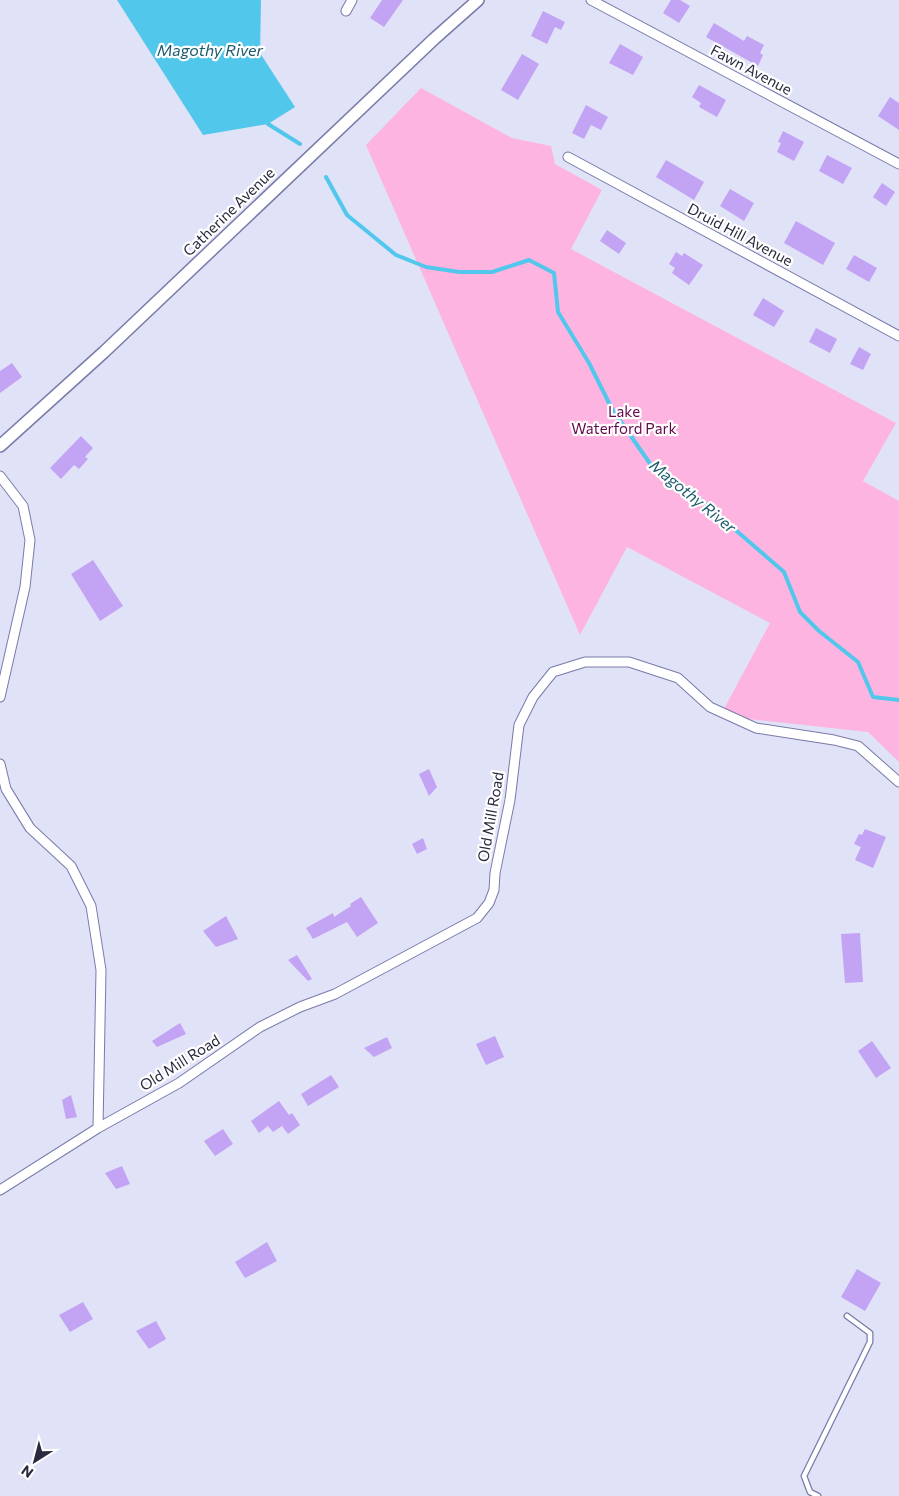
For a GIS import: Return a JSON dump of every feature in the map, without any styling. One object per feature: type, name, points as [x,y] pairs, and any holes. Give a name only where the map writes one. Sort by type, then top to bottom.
[{"type":"street","points":[[346,11],[352,0]]},
{"type":"street","name":"Catherine Avenue","points":[[0,446],[104,352],[434,39],[478,0]]},
{"type":"street","name":"Fawn Avenue","points":[[591,0],[899,164]]},
{"type":"street","name":"Druid Hill Avenue","points":[[568,157],[899,336]]},
{"type":"street","points":[[0,476],[23,506],[30,540],[25,587],[0,696]]},
{"type":"street","name":"Old Mill Road","points":[[0,1190],[98,1128],[179,1082],[260,1027],[294,1010],[335,994],[477,918],[489,903],[494,890],[495,873],[510,800],[519,726],[533,697],[553,672],[585,662],[629,662],[678,678],[710,706],[756,728],[834,740],[858,746],[899,782]]},
{"type":"street","points":[[0,764],[6,789],[30,828],[71,866],[91,906],[101,970],[98,1128]]},
{"type":"lane","points":[[818,1496],[810,1492],[804,1476],[870,1342],[870,1333],[847,1316]]},
{"type":"green space","name":"Lake Waterford Park","points":[[421,88],[512,138],[551,146],[555,164],[602,190],[571,249],[896,423],[863,481],[899,501],[899,762],[868,732],[740,718],[724,709],[770,623],[627,547],[580,635],[366,145]]},
{"type":"water","name":"Magothy River","points":[[117,0],[261,0],[260,53],[295,107],[268,124],[203,135]]},
{"type":"building","points":[[382,0],[403,0],[384,27],[370,18]]},
{"type":"building","points":[[671,0],[680,0],[690,6],[679,23],[663,13]]},
{"type":"building","points":[[543,11],[565,22],[561,30],[555,27],[547,44],[531,36]]},
{"type":"building","points":[[714,23],[744,41],[747,36],[764,45],[760,53],[763,55],[758,66],[706,37]]},
{"type":"building","points":[[620,44],[643,57],[633,75],[609,63]]},
{"type":"building","points":[[522,54],[539,64],[518,100],[501,90]]},
{"type":"building","points":[[699,85],[726,100],[717,117],[699,107],[701,103],[692,97]]},
{"type":"building","points":[[890,97],[899,103],[899,130],[878,116]]},
{"type":"building","points":[[586,105],[608,117],[601,130],[591,125],[584,139],[572,133]]},
{"type":"building","points":[[783,131],[804,142],[794,161],[777,152],[781,143],[778,142]]},
{"type":"building","points":[[827,155],[852,168],[843,184],[819,171]]},
{"type":"building","points":[[666,160],[704,182],[694,200],[656,177]]},
{"type":"building","points":[[882,183],[895,192],[886,206],[873,197]]},
{"type":"building","points":[[730,189],[754,203],[744,221],[720,206]]},
{"type":"building","points":[[796,221],[835,243],[823,265],[784,243]]},
{"type":"building","points":[[607,230],[626,243],[619,254],[600,241]]},
{"type":"building","points":[[676,252],[682,256],[684,253],[703,265],[689,285],[672,273],[675,268],[669,264]]},
{"type":"building","points":[[854,255],[877,268],[869,282],[846,269]]},
{"type":"building","points":[[763,298],[784,311],[774,327],[753,315]]},
{"type":"building","points":[[816,328],[837,339],[830,353],[809,342]]},
{"type":"building","points":[[859,347],[871,354],[863,370],[850,364]]},
{"type":"building","points":[[12,363],[22,377],[0,393],[0,371]]},
{"type":"building","points":[[81,436],[93,448],[85,457],[88,459],[79,469],[74,465],[61,479],[50,468]]},
{"type":"building","points":[[93,560],[123,606],[100,621],[71,574]]},
{"type":"building","points":[[429,769],[437,787],[429,796],[419,774]]},
{"type":"building","points":[[865,829],[886,837],[873,868],[855,860],[861,847],[854,844],[859,834],[862,835]]},
{"type":"building","points":[[423,838],[427,849],[417,854],[412,844]]},
{"type":"building","points":[[361,897],[378,923],[357,937],[347,922],[313,939],[306,928],[333,913],[334,917]]},
{"type":"building","points":[[226,916],[238,939],[216,947],[203,931]]},
{"type":"building","points":[[860,933],[863,982],[845,983],[841,934]]},
{"type":"building","points":[[297,955],[312,979],[308,981],[288,960]]},
{"type":"building","points":[[180,1023],[186,1034],[157,1047],[152,1041]]},
{"type":"building","points":[[495,1036],[504,1057],[486,1065],[476,1044]]},
{"type":"building","points":[[387,1037],[392,1048],[374,1057],[364,1048]]},
{"type":"building","points":[[872,1041],[891,1068],[876,1078],[858,1051]]},
{"type":"building","points":[[331,1075],[339,1087],[308,1106],[301,1094]]},
{"type":"building","points":[[71,1095],[77,1117],[66,1119],[62,1100]]},
{"type":"building","points":[[279,1101],[289,1115],[292,1113],[300,1125],[288,1134],[282,1126],[273,1132],[268,1126],[259,1133],[251,1121]]},
{"type":"building","points":[[223,1129],[233,1144],[215,1156],[204,1141]]},
{"type":"building","points":[[122,1166],[130,1184],[116,1189],[105,1173]]},
{"type":"building","points":[[267,1242],[277,1261],[245,1278],[235,1262]]},
{"type":"building","points":[[857,1269],[881,1283],[865,1311],[841,1297]]},
{"type":"building","points":[[83,1302],[93,1319],[70,1332],[59,1315]]},
{"type":"building","points":[[156,1321],[166,1339],[149,1349],[136,1331]]},
{"type":"waterway","name":"Magothy River","points":[[268,124],[300,144]]},
{"type":"waterway","name":"Magothy River","points":[[326,177],[347,215],[396,255],[426,267],[459,272],[492,272],[529,260],[554,273],[558,312],[589,363],[612,409],[651,465],[695,495],[784,572],[800,612],[819,631],[858,662],[873,697],[899,700]]}]
